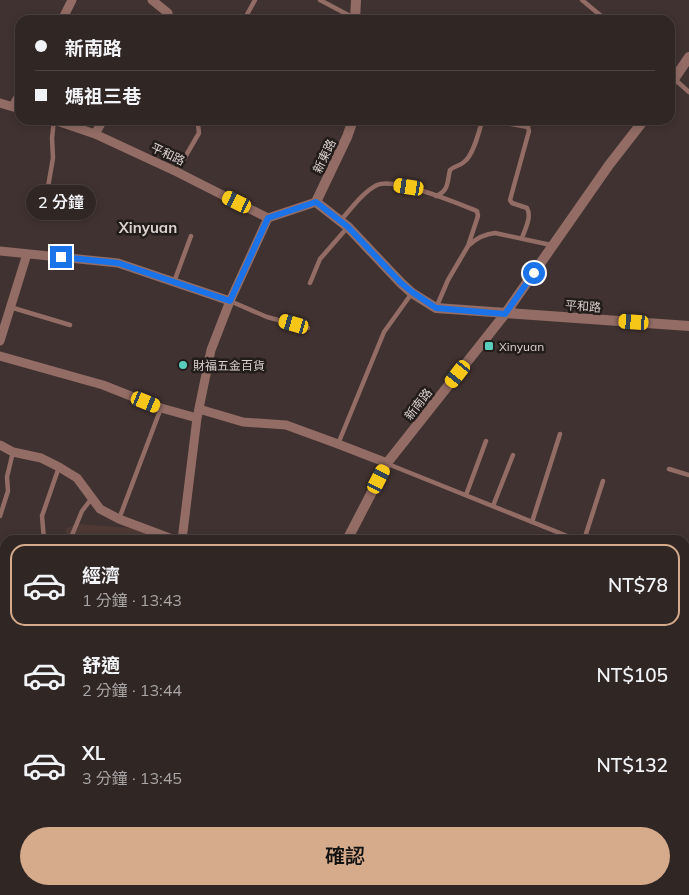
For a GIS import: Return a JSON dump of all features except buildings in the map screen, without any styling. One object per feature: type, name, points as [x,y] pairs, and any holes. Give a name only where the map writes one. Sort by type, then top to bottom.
[{"type":"street","points":[[64,15],[72,0]]},
{"type":"street","points":[[152,0],[168,15]]},
{"type":"street","points":[[355,15],[356,0]]},
{"type":"street","points":[[675,75],[689,57]]},
{"type":"street","points":[[0,103],[15,108]]},
{"type":"street","name":"平和路","points":[[69,125],[95,134],[177,172],[268,218]]},
{"type":"street","points":[[95,134],[100,125]]},
{"type":"street","name":"新東路","points":[[316,202],[347,137],[351,125]]},
{"type":"street","name":"新南路","points":[[350,535],[387,463],[505,314],[640,125]]},
{"type":"street","points":[[183,535],[198,414],[211,350],[230,301],[268,218],[316,202],[344,224],[401,283],[436,308]]},
{"type":"street","points":[[0,251],[118,263],[230,301]]},
{"type":"street","points":[[0,341],[27,254]]},
{"type":"street","name":"平和路","points":[[436,308],[689,326]]},
{"type":"street","points":[[0,356],[103,385],[161,408],[243,422],[286,425],[387,463]]},
{"type":"street","points":[[0,445],[13,452],[41,458],[59,467],[77,478],[100,509],[119,519],[161,535]]},
{"type":"lane","points":[[247,15],[255,0]]},
{"type":"lane","points":[[320,0],[346,15]]},
{"type":"lane","points":[[582,0],[600,15]]},
{"type":"lane","points":[[675,83],[689,92]]},
{"type":"lane","points":[[48,187],[53,158],[53,125]]},
{"type":"lane","points":[[177,172],[199,133],[198,125]]},
{"type":"lane","points":[[436,196],[445,190],[450,170],[464,162],[470,154],[481,125]]},
{"type":"lane","points":[[516,125],[528,127],[529,131],[510,200],[512,203],[527,208],[529,212],[522,238]]},
{"type":"lane","points":[[310,283],[320,259],[362,198],[379,184],[385,183],[409,187],[477,211],[478,216],[468,246],[448,280],[436,308]]},
{"type":"lane","points":[[468,246],[478,237],[495,233],[554,246]]},
{"type":"lane","points":[[174,282],[191,236]]},
{"type":"lane","points":[[338,444],[384,332],[412,292]]},
{"type":"lane","points":[[230,301],[267,317],[308,328]]},
{"type":"lane","points":[[10,307],[70,325]]},
{"type":"lane","points":[[119,519],[161,408]]},
{"type":"lane","points":[[532,522],[560,434]]},
{"type":"lane","points":[[466,496],[486,442]]},
{"type":"lane","points":[[0,516],[8,491],[8,477],[13,452]]},
{"type":"lane","points":[[493,506],[513,455]]},
{"type":"lane","points":[[387,463],[564,535]]},
{"type":"lane","points":[[44,535],[42,516],[59,467]]},
{"type":"lane","points":[[669,469],[689,474]]},
{"type":"lane","points":[[586,535],[603,482]]},
{"type":"lane","points":[[72,535],[82,511],[92,498]]},
{"type":"shaded area","points":[[76,524],[131,528],[155,535],[65,535],[67,528]]},
{"type":"place","name":"Xinyuan","points":[[489,346]]},
{"type":"place","name":"財福五金百貨","points":[[183,365]]},
{"type":"district","name":"Xinyuan","points":[[148,227]]},
{"type":"route","points":[[61,257],[118,263],[230,301],[268,218],[316,202],[348,227],[401,283],[436,308],[505,314],[534,273]]}]
